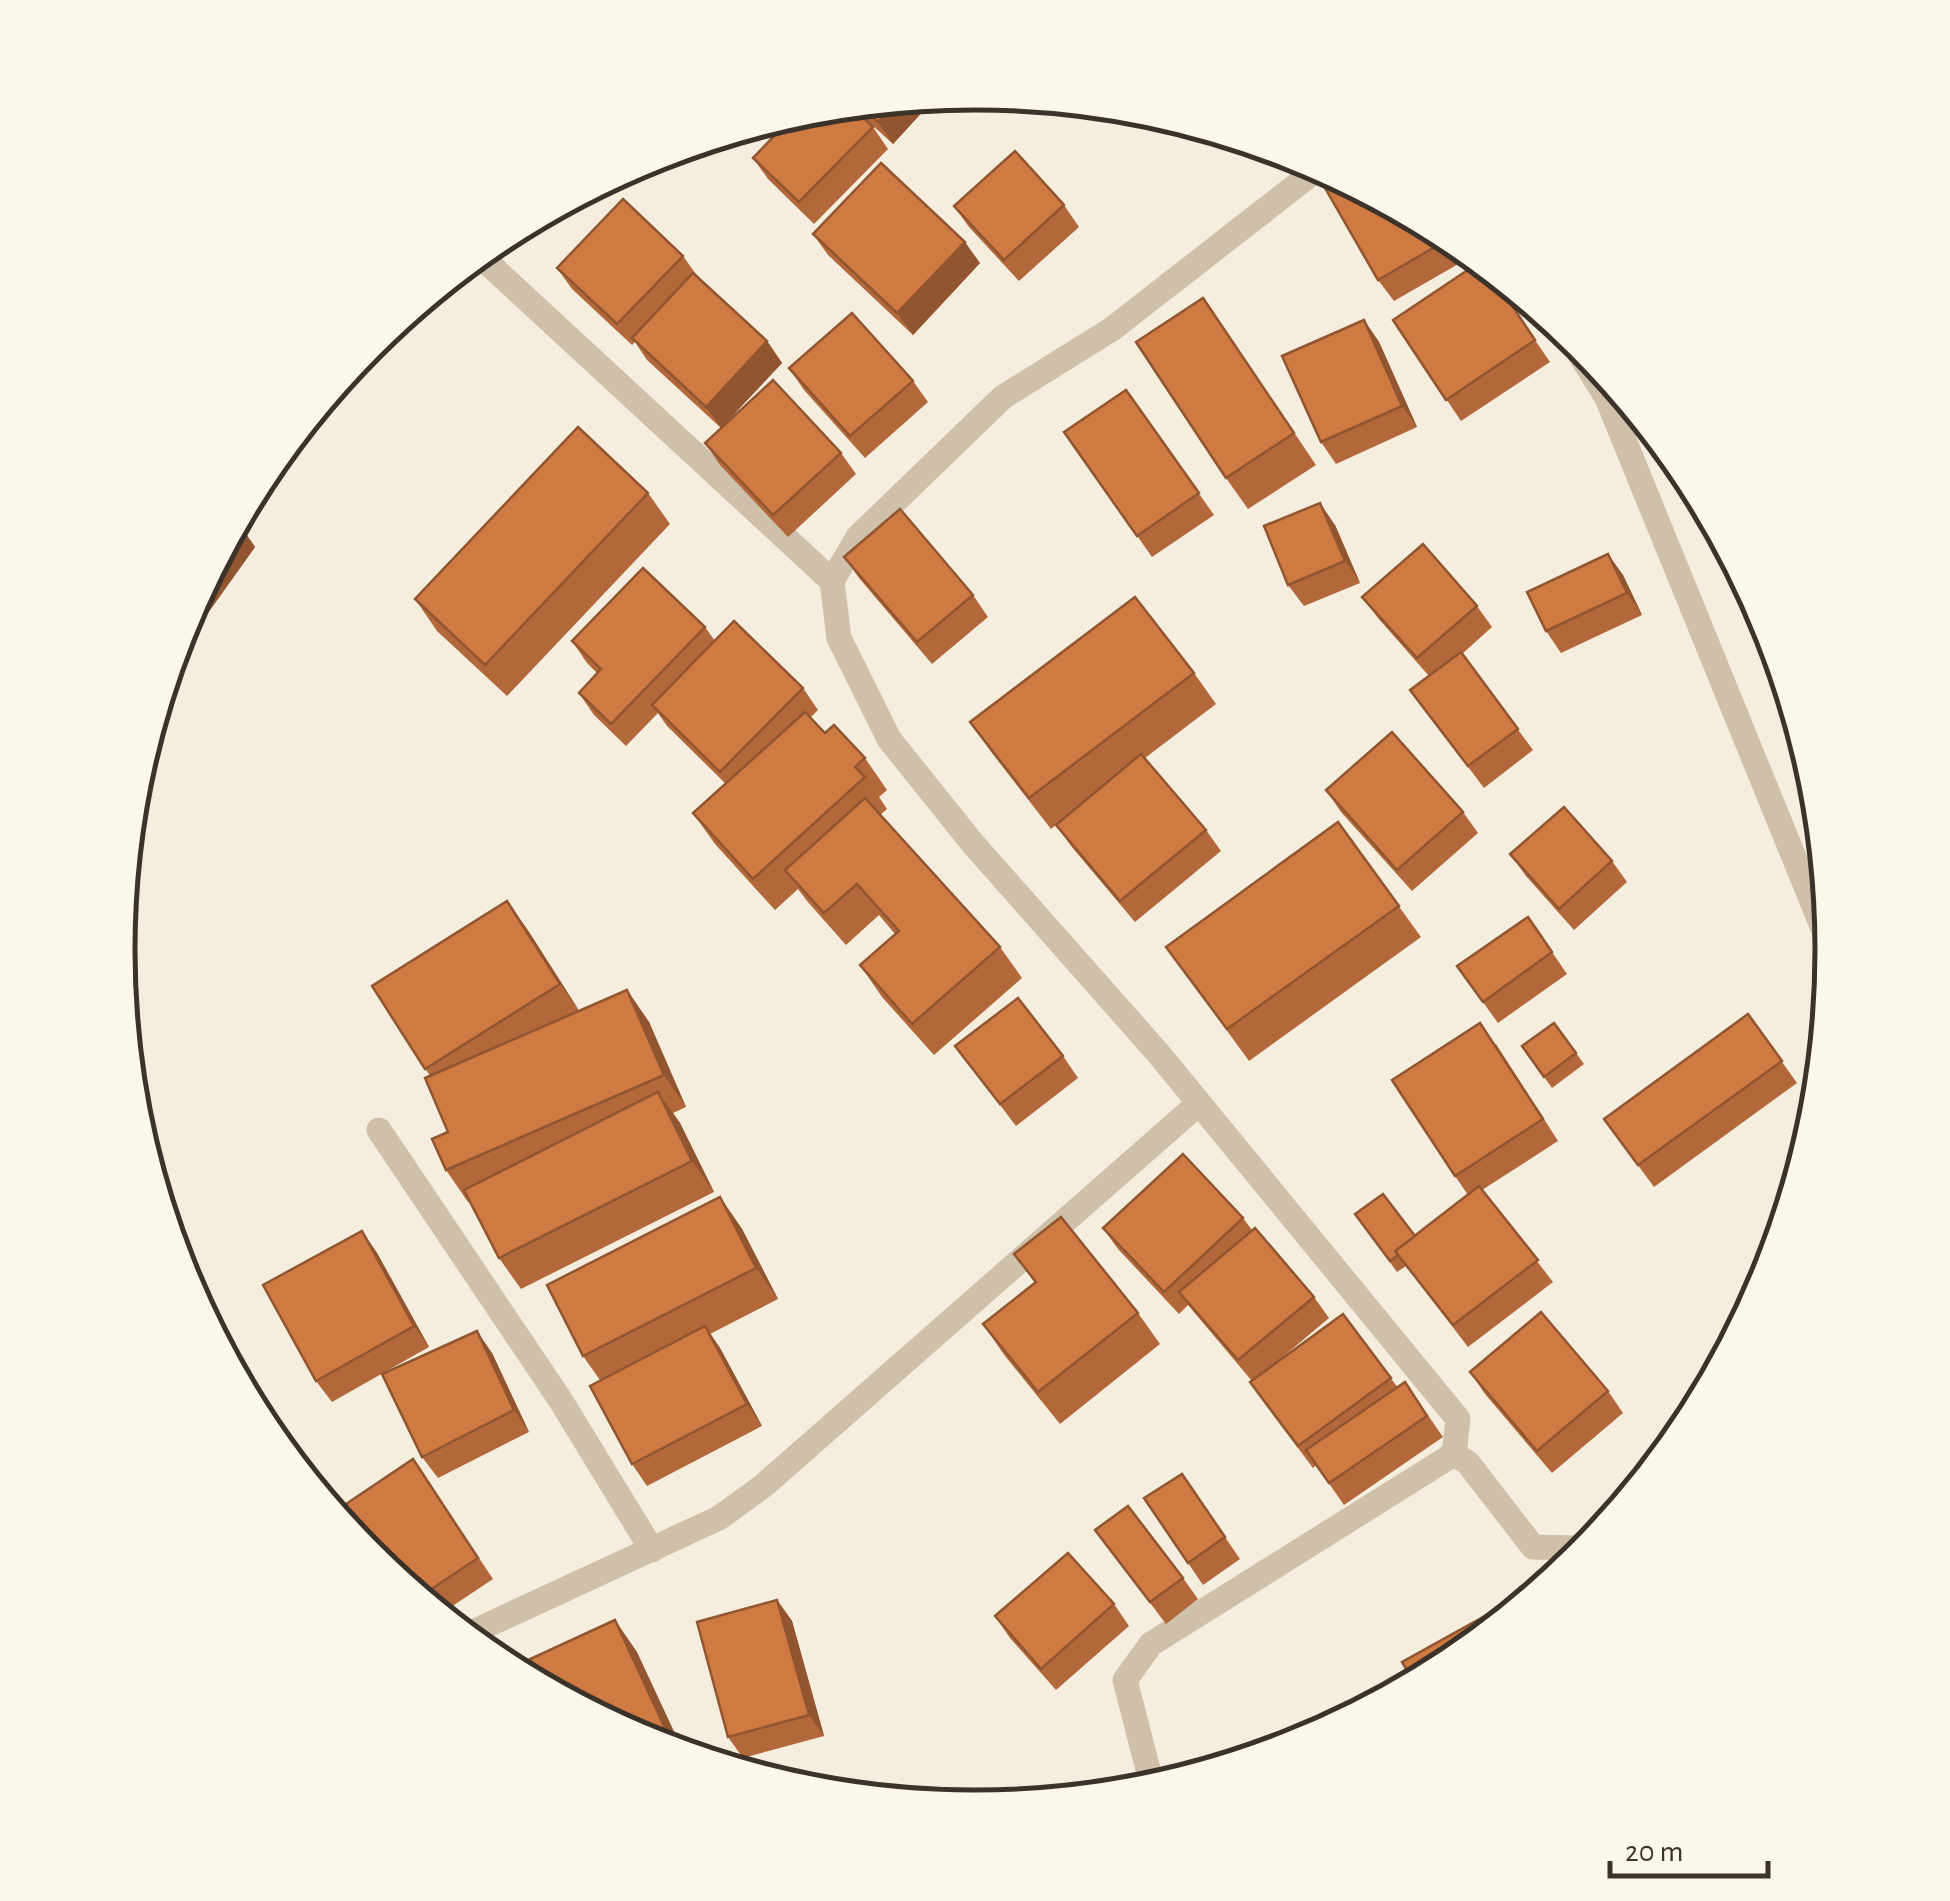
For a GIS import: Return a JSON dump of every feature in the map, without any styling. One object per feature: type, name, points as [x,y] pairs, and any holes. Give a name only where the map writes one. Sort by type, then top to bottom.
[{"type":"street","points":[[1305,178],[1112,330],[1003,398],[858,536],[832,582],[839,638],[889,739],[1445,1399],[1458,1418],[1454,1454]]},
{"type":"street","points":[[490,265],[832,582]]},
{"type":"street","points":[[1603,392],[1814,908]]},
{"type":"street","points":[[480,1629],[719,1518],[764,1486],[1197,1104]]},
{"type":"street","points":[[379,1130],[561,1401],[652,1550]]},
{"type":"street","points":[[1454,1454],[1468,1463],[1533,1548],[1566,1548]]},
{"type":"street","points":[[1150,1772],[1125,1680],[1151,1644],[1454,1454]]},
{"type":"building","points":[[863,117],[873,127],[799,202],[753,158],[775,135]]},
{"type":"building","points":[[1015,151],[1064,205],[1004,260],[954,206]]},
{"type":"building","points":[[881,163],[965,242],[897,313],[813,234]]},
{"type":"building","points":[[1325,188],[1395,223],[1434,247],[1378,280]]},
{"type":"building","points":[[623,199],[683,256],[617,324],[557,268]]},
{"type":"building","points":[[1467,270],[1511,304],[1535,340],[1446,400],[1393,320]]},
{"type":"building","points":[[693,273],[767,341],[706,407],[632,338]]},
{"type":"building","points":[[1203,298],[1294,433],[1226,478],[1136,342]]},
{"type":"building","points":[[852,313],[913,381],[850,436],[789,368]]},
{"type":"building","points":[[1364,320],[1402,406],[1321,442],[1282,356]]},
{"type":"building","points":[[773,380],[841,453],[773,515],[705,443]]},
{"type":"building","points":[[1126,390],[1199,493],[1137,536],[1064,432]]},
{"type":"building","points":[[578,427],[648,493],[485,665],[415,599]]},
{"type":"building","points":[[1320,503],[1345,561],[1288,585],[1264,526]]},
{"type":"building","points":[[900,509],[973,595],[917,642],[844,557]]},
{"type":"building","points":[[1423,544],[1477,606],[1417,658],[1362,597]]},
{"type":"building","points":[[1608,554],[1627,593],[1546,631],[1527,592]]},
{"type":"building","points":[[643,568],[705,627],[611,724],[579,693],[601,669],[572,641]]},
{"type":"building","points":[[1135,597],[1194,673],[1029,798],[970,722]]},
{"type":"building","points":[[734,621],[803,688],[720,772],[652,705]]},
{"type":"building","points":[[1461,652],[1518,729],[1468,766],[1410,690]]},
{"type":"building","points":[[805,712],[825,733],[834,725],[865,758],[855,767],[865,777],[753,879],[693,813]]},
{"type":"building","points":[[1392,732],[1463,812],[1397,870],[1326,790]]},
{"type":"building","points":[[1141,754],[1206,830],[1120,901],[1056,825]]},
{"type":"building","points":[[865,798],[1000,947],[912,1024],[860,965],[899,931],[857,884],[824,913],[785,870]]},
{"type":"building","points":[[1564,807],[1612,861],[1559,909],[1510,854]]},
{"type":"building","points":[[1338,822],[1399,906],[1227,1029],[1166,947]]},
{"type":"building","points":[[507,901],[560,984],[425,1069],[372,986]]},
{"type":"building","points":[[1528,917],[1552,952],[1483,1002],[1457,966]]},
{"type":"building","points":[[627,990],[664,1075],[446,1170],[432,1139],[448,1132],[425,1078]]},
{"type":"building","points":[[1018,998],[1063,1056],[1000,1104],[955,1046]]},
{"type":"building","points":[[1748,1014],[1782,1061],[1638,1165],[1604,1119]]},
{"type":"building","points":[[1480,1023],[1543,1119],[1455,1176],[1392,1080]]},
{"type":"building","points":[[1554,1023],[1576,1053],[1544,1077],[1522,1046]]},
{"type":"building","points":[[658,1092],[692,1161],[499,1258],[464,1190]]},
{"type":"building","points":[[1183,1154],[1243,1218],[1164,1292],[1103,1228]]},
{"type":"building","points":[[1479,1186],[1538,1260],[1453,1325],[1395,1251]]},
{"type":"building","points":[[1383,1194],[1415,1236],[1395,1251],[1398,1255],[1390,1261],[1355,1214]]},
{"type":"building","points":[[720,1197],[756,1268],[583,1356],[547,1285]]},
{"type":"building","points":[[1061,1217],[1138,1313],[1038,1392],[983,1324],[1036,1282],[1014,1254]]},
{"type":"building","points":[[1255,1228],[1314,1297],[1238,1360],[1179,1292]]},
{"type":"building","points":[[362,1231],[414,1326],[316,1381],[263,1285]]},
{"type":"building","points":[[1541,1312],[1608,1391],[1537,1451],[1470,1372]]},
{"type":"building","points":[[1343,1314],[1391,1378],[1298,1446],[1250,1382]]},
{"type":"building","points":[[705,1326],[747,1404],[632,1464],[590,1386]]},
{"type":"building","points":[[477,1331],[514,1410],[422,1457],[382,1374]]},
{"type":"building","points":[[1405,1382],[1427,1416],[1329,1483],[1306,1450]]},
{"type":"building","points":[[413,1459],[478,1558],[430,1590],[344,1506]]},
{"type":"building","points":[[1182,1474],[1225,1537],[1188,1563],[1144,1498]]},
{"type":"building","points":[[1128,1506],[1183,1578],[1150,1602],[1095,1530]]},
{"type":"building","points":[[1068,1553],[1114,1604],[1041,1669],[995,1616]]},
{"type":"building","points":[[777,1600],[809,1715],[728,1737],[697,1622]]},
{"type":"building","points":[[1494,1611],[1407,1671],[1402,1662]]},
{"type":"building","points":[[615,1620],[667,1732],[603,1704],[555,1678],[530,1659]]}]
